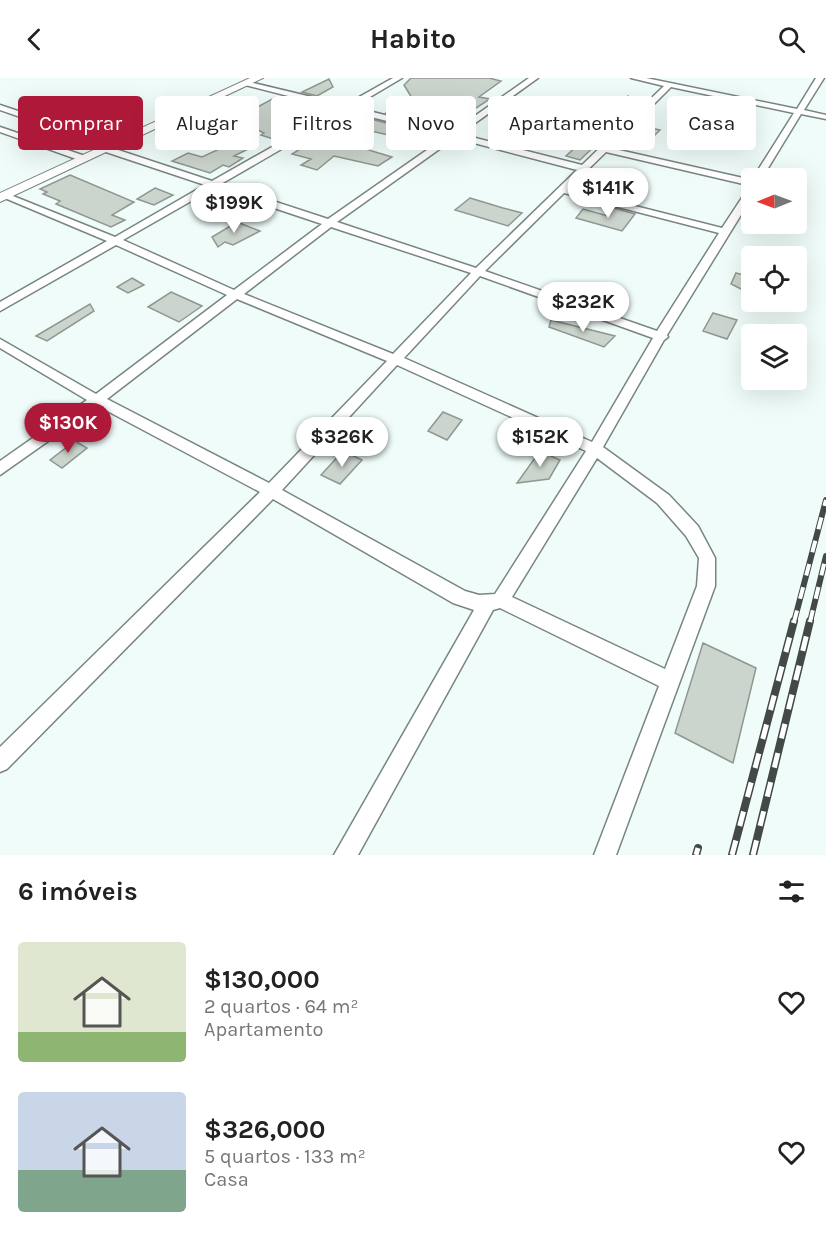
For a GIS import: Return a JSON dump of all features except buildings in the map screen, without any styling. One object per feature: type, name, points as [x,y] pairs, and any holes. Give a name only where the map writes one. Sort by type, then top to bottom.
[{"type":"main road","points":[[143,131],[253,80]]},
{"type":"main road","points":[[2,197],[104,150]]},
{"type":"street","points":[[367,96],[398,78]]},
{"type":"street","points":[[476,119],[534,78]]},
{"type":"street","points":[[635,78],[826,117]]},
{"type":"street","points":[[764,168],[820,78]]},
{"type":"street","points":[[253,80],[307,96]]},
{"type":"street","points":[[655,99],[669,85]]},
{"type":"street","points":[[0,107],[18,113]]},
{"type":"street","points":[[0,129],[85,159]]},
{"type":"street","points":[[476,141],[582,168]]},
{"type":"street","points":[[109,150],[331,222],[662,337]]},
{"type":"street","points":[[0,307],[274,150]]},
{"type":"street","points":[[0,469],[97,400],[331,222],[433,150]]},
{"type":"street","points":[[0,762],[271,491],[394,359],[582,168],[605,150],[741,181]]},
{"type":"street","points":[[562,189],[726,232]]},
{"type":"street","points":[[2,197],[114,240],[234,294],[394,359],[596,449],[663,499],[692,531],[707,558],[706,585],[605,855]]},
{"type":"street","points":[[345,855],[368,810],[494,602],[596,449],[662,337],[676,308],[741,207]]},
{"type":"street","points":[[0,343],[97,400],[271,491],[459,597],[473,603],[494,602],[669,681]]},
{"type":"railway","points":[[794,622],[826,500]]},
{"type":"railway","points":[[810,622],[826,556]]},
{"type":"railway","points":[[732,855],[794,621]]},
{"type":"railway","points":[[753,855],[810,621]]},
{"type":"railway","points":[[696,855],[698,848]]}]
